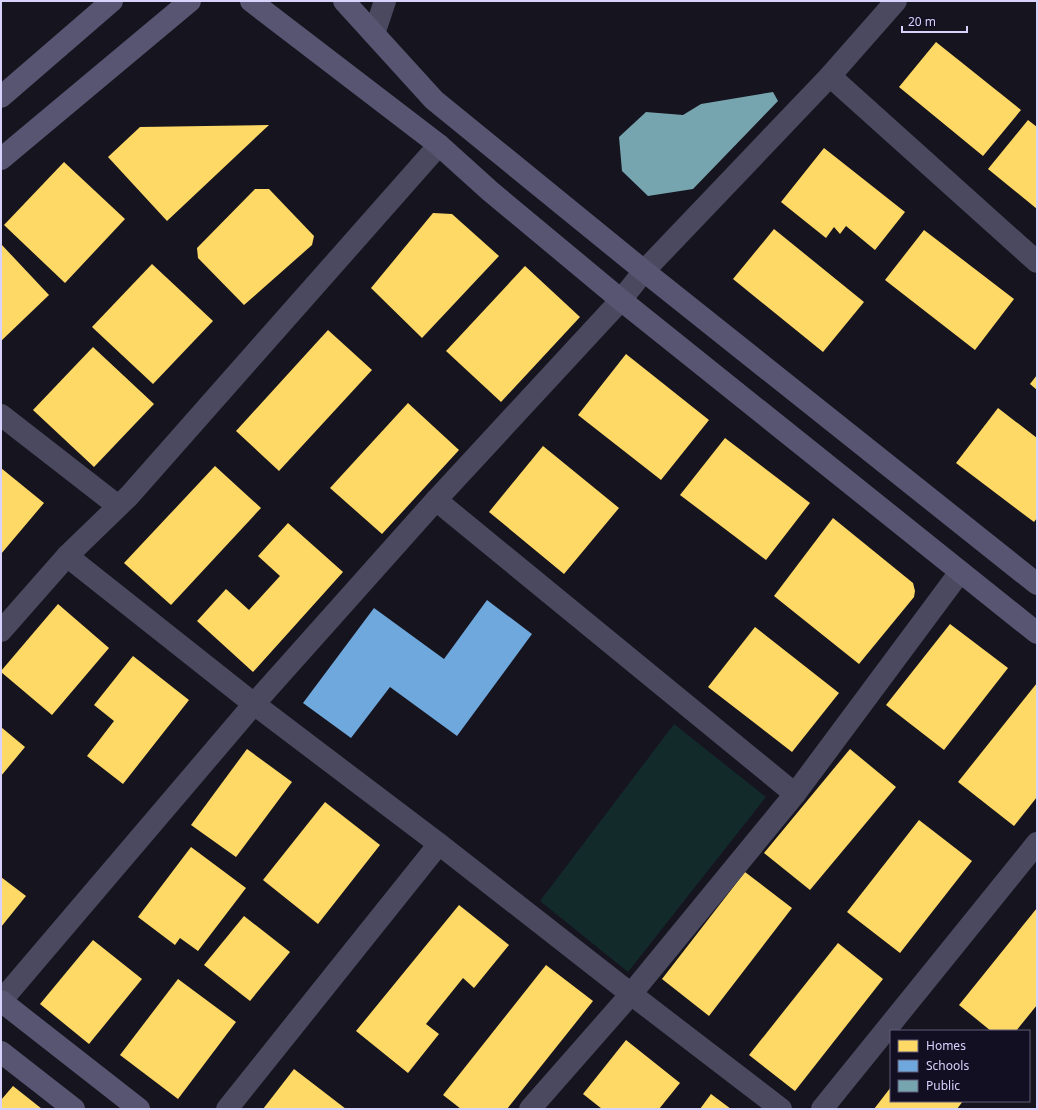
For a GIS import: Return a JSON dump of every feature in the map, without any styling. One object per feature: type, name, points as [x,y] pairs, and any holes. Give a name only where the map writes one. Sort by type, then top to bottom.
[{"type":"street","points":[[1,97],[112,1]]},
{"type":"street","points":[[1,159],[190,1]]},
{"type":"street","points":[[251,1],[439,145],[621,300],[1037,633]]},
{"type":"street","points":[[344,1],[434,100],[644,271],[1036,581]]},
{"type":"street","points":[[374,34],[385,1]]},
{"type":"street","points":[[140,1109],[1,1001],[254,704],[436,500],[621,300],[644,271],[830,76],[896,1]]},
{"type":"street","points":[[830,76],[1037,262]]},
{"type":"street","points":[[1,631],[67,556],[129,496],[439,145]]},
{"type":"street","points":[[1,415],[118,506]]},
{"type":"street","points":[[436,500],[795,794]]},
{"type":"street","points":[[67,556],[254,704],[439,844],[781,1109]]},
{"type":"street","points":[[530,1109],[631,994],[795,794],[960,572]]},
{"type":"street","points":[[822,1109],[1037,843]]},
{"type":"street","points":[[227,1109],[439,844]]},
{"type":"street","points":[[1,1052],[74,1109]]},
{"type":"green space","points":[[674,724],[766,797],[628,972],[540,901]]},
{"type":"building: Homes","points":[[936,42],[1021,110],[983,156],[899,87]]},
{"type":"building: Homes","points":[[1028,120],[1037,127],[1037,209],[988,169]]},
{"type":"building: Homes","points":[[269,125],[167,221],[108,157],[140,127]]},
{"type":"building: Homes","points":[[824,148],[905,212],[875,250],[846,226],[840,234],[834,227],[826,238],[781,202]]},
{"type":"building: Homes","points":[[64,162],[125,219],[65,283],[4,225]]},
{"type":"building: Homes","points":[[255,189],[269,189],[314,236],[312,245],[244,305],[198,258],[197,248]]},
{"type":"building: Homes","points":[[433,213],[452,214],[499,256],[422,338],[371,288]]},
{"type":"building: Homes","points":[[774,229],[864,302],[823,352],[733,279]]},
{"type":"building: Homes","points":[[924,230],[1014,299],[975,350],[885,280]]},
{"type":"building: Homes","points":[[1,244],[49,295],[1,341]]},
{"type":"building: Homes","points":[[152,264],[213,321],[153,384],[92,327]]},
{"type":"building: Homes","points":[[525,266],[580,317],[501,402],[446,351]]},
{"type":"building: Homes","points":[[328,330],[372,370],[279,471],[236,431]]},
{"type":"building: Homes","points":[[93,347],[154,404],[94,467],[33,410]]},
{"type":"building: Homes","points":[[626,354],[709,420],[661,480],[578,415]]},
{"type":"building: Homes","points":[[1037,375],[1037,390],[1030,384]]},
{"type":"building: Homes","points":[[408,403],[459,450],[382,534],[330,488]]},
{"type":"building: Homes","points":[[998,408],[1037,438],[1037,518],[1034,522],[956,463]]},
{"type":"building: Homes","points":[[725,438],[810,503],[766,560],[680,495]]},
{"type":"building: Homes","points":[[543,446],[619,508],[564,574],[489,512]]},
{"type":"building: Homes","points":[[215,466],[261,508],[171,605],[124,563]]},
{"type":"building: Homes","points":[[1,468],[44,503],[1,554]]},
{"type":"building: Homes","points":[[833,518],[913,583],[915,591],[914,597],[859,664],[774,596]]},
{"type":"building: Homes","points":[[288,523],[343,572],[253,672],[197,621],[226,589],[249,610],[280,576],[258,556]]},
{"type":"building: Homes","points":[[58,604],[109,648],[52,715],[1,671]]},
{"type":"building: Homes","points":[[950,624],[1008,668],[944,750],[886,705]]},
{"type":"building: Homes","points":[[755,627],[839,693],[792,752],[708,687]]},
{"type":"building: Homes","points":[[133,656],[189,700],[123,784],[87,756],[114,721],[94,705]]},
{"type":"building: Homes","points":[[1037,683],[1037,797],[1014,826],[958,782]]},
{"type":"building: Homes","points":[[1,727],[25,747],[1,776]]},
{"type":"building: Homes","points":[[247,749],[292,782],[236,857],[191,825]]},
{"type":"building: Homes","points":[[850,749],[896,787],[810,890],[764,853]]},
{"type":"building: Homes","points":[[325,802],[380,845],[318,924],[263,880]]},
{"type":"building: Homes","points":[[919,820],[972,861],[900,953],[847,912]]},
{"type":"building: Homes","points":[[191,847],[246,888],[198,951],[180,938],[175,945],[138,917]]},
{"type":"building: Homes","points":[[745,872],[792,908],[709,1016],[662,979]]},
{"type":"building: Homes","points":[[1,877],[26,896],[1,927]]},
{"type":"building: Homes","points":[[459,905],[509,945],[474,988],[463,978],[426,1024],[439,1034],[408,1073],[356,1031]]},
{"type":"building: Homes","points":[[1037,908],[1037,1005],[1017,1030],[990,1030],[959,1005]]},
{"type":"building: Homes","points":[[244,916],[290,952],[250,1001],[204,965]]},
{"type":"building: Homes","points":[[93,940],[142,979],[89,1044],[40,1004]]},
{"type":"building: Homes","points":[[838,943],[883,979],[795,1091],[749,1055]]},
{"type":"building: Homes","points":[[546,965],[593,1001],[507,1109],[461,1109],[443,1095]]},
{"type":"building: Homes","points":[[178,979],[236,1022],[178,1099],[120,1055]]},
{"type":"building: Homes","points":[[626,1040],[680,1083],[659,1109],[602,1109],[583,1094]]},
{"type":"building: Homes","points":[[294,1069],[346,1109],[263,1109]]},
{"type":"building: Homes","points":[[13,1086],[42,1109],[1,1109],[1,1100]]},
{"type":"building: Homes","points":[[890,1088],[890,1102],[962,1102],[957,1109],[874,1109]]},
{"type":"building: Homes","points":[[711,1094],[731,1109],[700,1109]]},
{"type":"building: Schools","points":[[487,600],[532,634],[457,736],[390,687],[351,738],[303,703],[374,608],[444,659]]},
{"type":"building: Public","points":[[773,92],[778,101],[693,189],[648,196],[622,171],[619,137],[646,112],[683,115],[701,104]]}]
